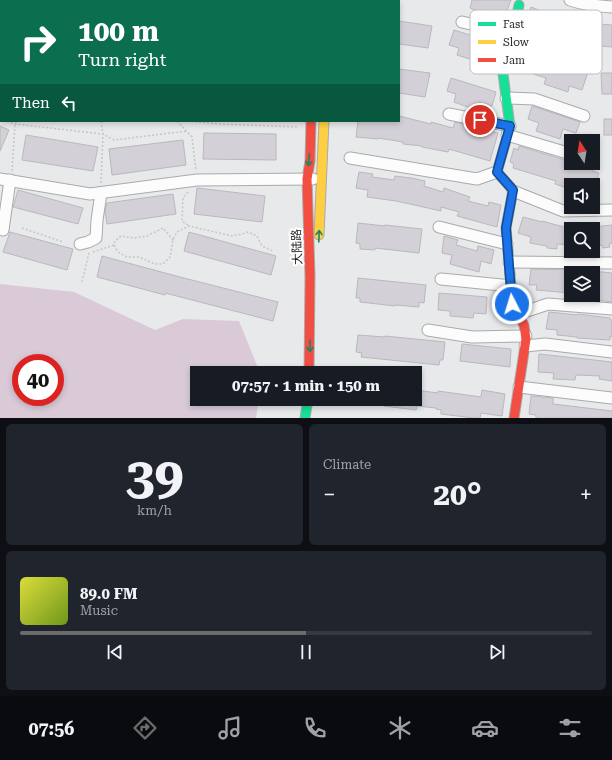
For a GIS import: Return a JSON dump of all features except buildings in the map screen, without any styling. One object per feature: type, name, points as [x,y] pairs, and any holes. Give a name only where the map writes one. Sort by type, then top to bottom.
[{"type":"main road","points":[[518,10],[519,5]]},
{"type":"main road","points":[[503,74],[509,130],[497,172],[513,190],[506,228],[512,304],[524,325],[526,341],[514,418]]},
{"type":"main road","name":"大陆路","points":[[309,366],[310,276],[307,179],[310,160],[311,122]]},
{"type":"main road","name":"大陆路","points":[[318,366],[318,248],[324,122]]},
{"type":"main road","points":[[305,418],[307,406]]},
{"type":"street","points":[[570,0],[581,4],[612,7]]},
{"type":"street","points":[[462,22],[470,24]]},
{"type":"street","points":[[506,98],[534,99],[584,116]]},
{"type":"street","points":[[449,114],[509,130],[564,151]]},
{"type":"street","points":[[350,158],[477,179],[497,172]]},
{"type":"street","points":[[3,230],[7,180],[90,194],[196,180],[321,178]]},
{"type":"street","points":[[513,191],[563,211],[612,210]]},
{"type":"street","points":[[80,244],[96,238],[101,193]]},
{"type":"street","points":[[439,227],[507,244]]},
{"type":"street","points":[[509,262],[612,263]]},
{"type":"street","points":[[441,279],[511,286]]},
{"type":"street","points":[[518,314],[548,304],[612,309]]},
{"type":"street","points":[[428,330],[472,337],[526,341],[612,352]]},
{"type":"street","points":[[519,387],[612,398]]},
{"type":"path","points":[[10,122],[15,124],[103,134],[114,140],[187,131]]},
{"type":"path","points":[[101,122],[103,134],[101,193]]},
{"type":"path","points":[[178,122],[192,137],[196,180],[184,198],[182,221],[189,226],[232,236],[248,232],[256,236],[262,246],[273,251]]},
{"type":"path","points":[[198,122],[297,127]]},
{"type":"path","points":[[7,180],[15,124]]},
{"type":"path","points":[[114,245],[118,252],[127,257],[139,257],[155,264],[163,264],[170,257],[173,240],[177,232],[189,226]]},
{"type":"path","points":[[22,228],[64,242]]},
{"type":"path","points":[[82,282],[89,253],[114,245],[115,241],[121,236],[134,238],[147,236],[163,228],[173,240]]},
{"type":"shaded area","points":[[0,284],[74,292],[155,330],[183,319],[239,321],[257,366],[190,366],[190,406],[258,406],[256,418],[0,418]]},
{"type":"traffic: fast","points":[[518,10],[519,5]]},
{"type":"traffic: fast","points":[[503,74],[510,126],[497,172],[513,190],[506,228],[510,274]]},
{"type":"traffic: fast","points":[[305,418],[307,406]]},
{"type":"traffic: slow","points":[[319,235],[324,122]]},
{"type":"traffic: jam","points":[[309,366],[310,276],[307,179],[310,161],[311,122]]},
{"type":"traffic: jam","points":[[510,274],[512,304],[524,325],[526,339],[514,418]]},
{"type":"route","points":[[480,120],[510,126],[497,172],[513,190],[506,228],[512,304]]}]
